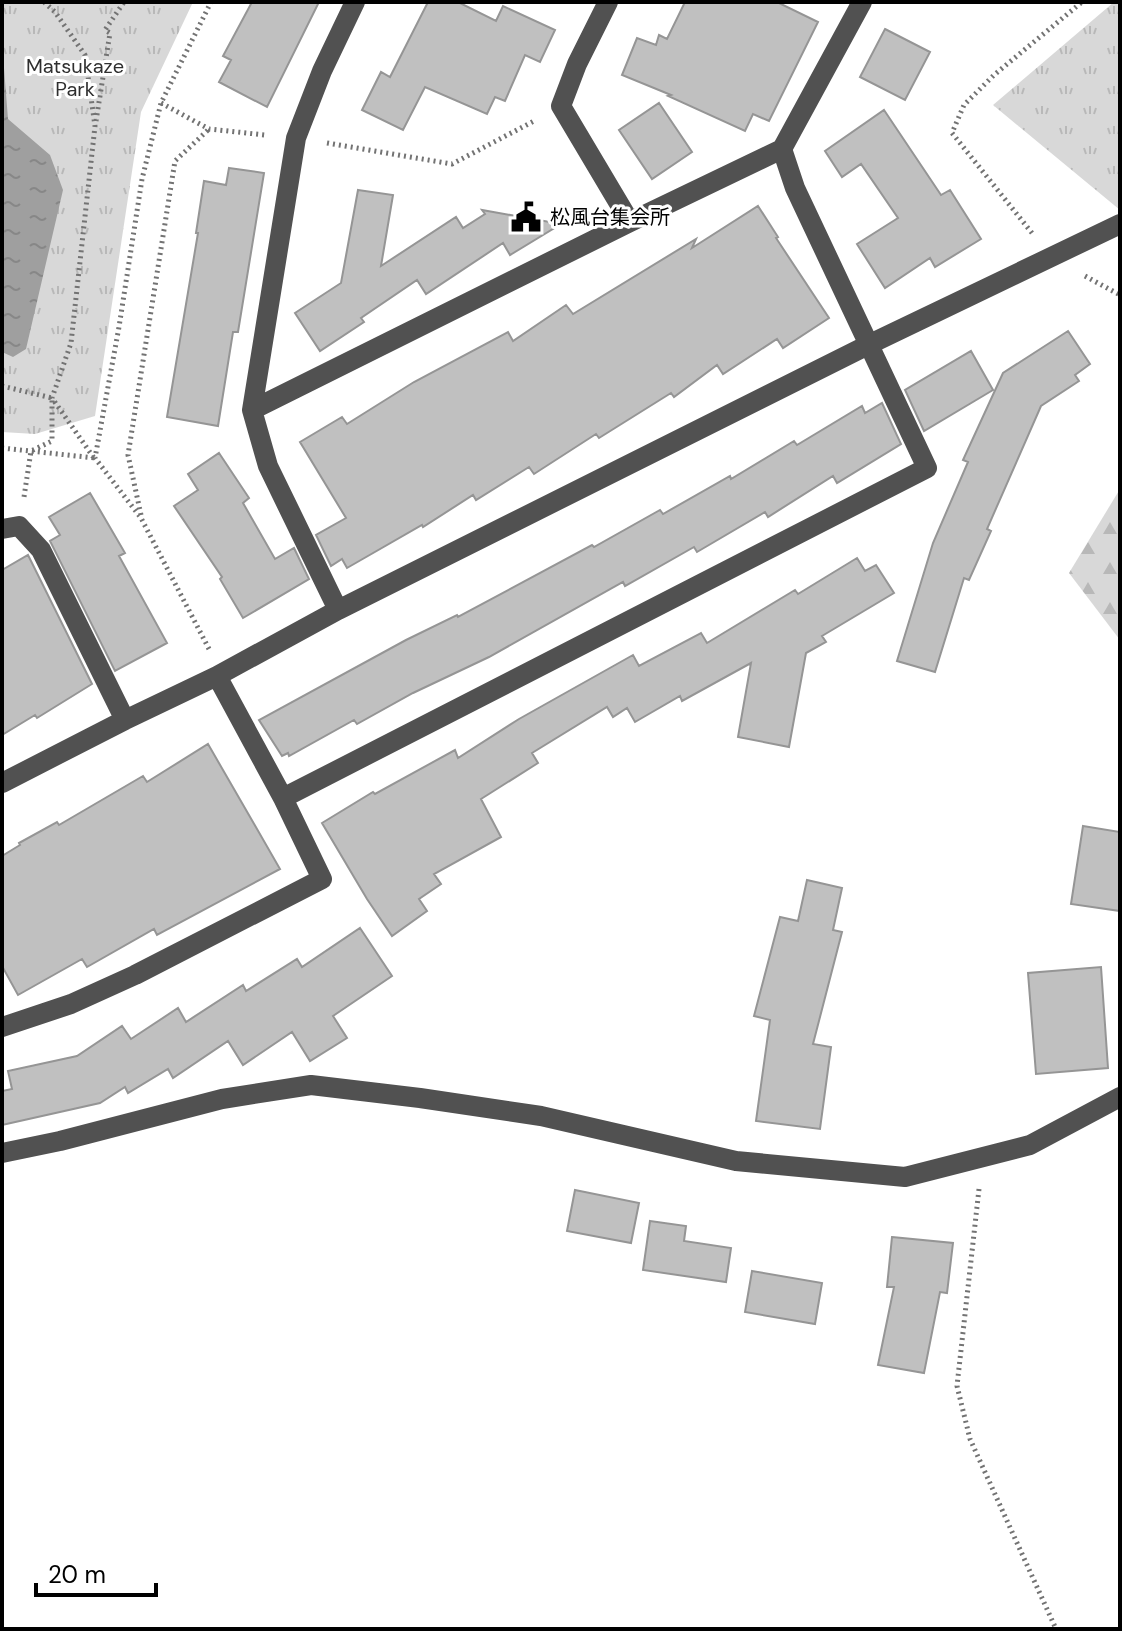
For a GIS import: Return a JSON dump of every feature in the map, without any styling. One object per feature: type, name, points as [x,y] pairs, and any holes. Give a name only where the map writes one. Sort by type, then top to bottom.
[{"type":"street","points":[[338,610],[268,466],[252,410],[296,138],[322,71],[355,2]]},
{"type":"street","points":[[608,2],[577,64],[561,106],[630,222]]},
{"type":"street","points":[[252,410],[782,149],[862,2]]},
{"type":"street","points":[[283,798],[927,468],[795,188],[782,149]]},
{"type":"street","points":[[2,783],[217,676],[338,610],[868,345],[1120,224]]},
{"type":"street","points":[[11,528],[41,550],[125,720]]},
{"type":"street","points":[[2,1027],[71,1004],[135,975],[322,879],[283,798],[217,676]]},
{"type":"street","points":[[2,1153],[222,1099],[311,1085],[541,1116],[736,1161],[905,1177],[1030,1145],[1120,1097]]},
{"type":"path","points":[[44,2],[55,12],[85,55],[95,126]]},
{"type":"path","points":[[11,528],[31,451],[52,441],[52,398],[71,343],[95,126],[110,33],[105,30],[124,2]]},
{"type":"path","points":[[95,458],[142,179],[161,103],[211,2]]},
{"type":"path","points":[[1049,258],[1028,227],[952,133],[964,105],[1082,2]]},
{"type":"path","points":[[161,103],[209,129],[296,138],[452,164],[561,106]]},
{"type":"path","points":[[141,518],[128,455],[175,161],[209,129]]},
{"type":"path","points":[[2,386],[52,398],[141,518],[209,650]]},
{"type":"path","points":[[2,448],[95,458]]},
{"type":"path","points":[[983,1156],[957,1386],[970,1439],[1056,1629]]},
{"type":"green space","name":"Matsukaze Park","points":[[2,2],[193,2],[141,112],[95,416],[35,434],[2,432]]},
{"type":"green space","points":[[1114,2],[1120,2],[1120,210],[993,105]]},
{"type":"green space","points":[[1120,489],[1120,640],[1069,573]]},
{"type":"water","points":[[2,67],[8,119],[50,155],[63,190],[26,349],[13,357],[2,352]]},
{"type":"building","points":[[252,2],[319,2],[267,107],[219,82],[231,60],[223,56]]},
{"type":"building","points":[[428,2],[458,2],[496,21],[503,6],[555,30],[540,62],[525,55],[505,101],[495,97],[487,114],[425,87],[403,130],[362,110],[381,72],[390,77]]},
{"type":"building","points":[[685,2],[777,2],[818,22],[769,121],[753,114],[745,131],[622,75],[637,38],[656,45],[659,35],[667,39]]},
{"type":"building","points":[[885,29],[930,52],[905,100],[860,77]]},
{"type":"building","points":[[659,103],[692,152],[652,179],[619,130]]},
{"type":"building","points":[[884,110],[941,195],[950,190],[981,239],[935,267],[930,258],[885,288],[857,244],[898,218],[861,164],[842,177],[825,151]]},
{"type":"building","points":[[229,168],[264,173],[238,332],[233,332],[218,426],[167,417],[204,181],[226,185]]},
{"type":"building","points":[[358,190],[393,195],[381,266],[456,217],[463,228],[485,214],[482,210],[561,224],[510,255],[503,243],[426,294],[417,280],[361,318],[364,322],[320,351],[295,313],[341,283]]},
{"type":"building","points":[[758,206],[829,318],[783,348],[777,339],[723,374],[717,365],[674,397],[671,393],[599,438],[596,434],[534,474],[529,467],[476,500],[473,495],[423,527],[347,568],[342,559],[331,566],[316,535],[346,518],[300,442],[342,417],[347,424],[414,382],[508,332],[513,341],[566,305],[573,314],[696,239],[692,248]]},
{"type":"building","points":[[1068,331],[1090,364],[1075,375],[1079,381],[1041,406],[987,529],[991,531],[969,580],[964,578],[935,672],[897,661],[933,543],[968,462],[963,460],[1003,373]]},
{"type":"building","points":[[971,351],[993,390],[924,431],[905,390]]},
{"type":"building","points":[[882,403],[901,444],[837,483],[833,476],[768,517],[765,512],[697,552],[694,547],[625,586],[623,582],[489,657],[357,724],[354,720],[289,756],[288,753],[282,756],[259,720],[406,640],[458,617],[660,510],[663,514],[730,476],[731,479],[794,441],[797,445],[862,406],[865,413]]},
{"type":"building","points":[[219,453],[249,498],[243,503],[275,559],[294,548],[309,579],[243,618],[220,579],[222,577],[174,506],[198,490],[188,474]]},
{"type":"building","points":[[90,493],[125,553],[119,556],[167,643],[115,671],[50,541],[60,535],[49,517]]},
{"type":"building","points":[[28,555],[92,684],[37,718],[35,715],[2,735],[2,570]]},
{"type":"building","points":[[857,558],[865,571],[876,565],[894,593],[822,636],[826,642],[806,653],[789,747],[738,737],[751,663],[682,701],[680,696],[635,722],[627,708],[613,717],[607,707],[532,753],[538,763],[481,799],[501,837],[434,874],[441,884],[419,899],[427,911],[392,936],[322,823],[373,792],[375,794],[455,750],[458,758],[519,719],[633,655],[639,666],[701,633],[707,643],[795,590],[798,594]]},
{"type":"building","points":[[208,744],[280,869],[157,935],[154,929],[87,967],[82,959],[18,995],[2,966],[2,856],[19,843],[57,822],[59,825],[143,776],[147,782]]},
{"type":"building","points":[[1083,826],[1120,832],[1120,911],[1071,904]]},
{"type":"building","points":[[807,880],[842,888],[833,930],[842,932],[813,1044],[831,1047],[820,1129],[756,1121],[770,1020],[754,1016],[780,917],[798,921]]},
{"type":"building","points":[[360,928],[392,976],[333,1016],[347,1038],[310,1061],[292,1032],[243,1065],[228,1041],[173,1078],[168,1069],[128,1093],[125,1087],[100,1103],[2,1125],[2,1091],[12,1089],[8,1071],[77,1056],[122,1026],[131,1039],[178,1008],[186,1022],[243,985],[246,991],[297,959],[302,967]]},
{"type":"building","points":[[1101,967],[1108,1068],[1036,1074],[1028,973]]},
{"type":"building","points":[[575,1190],[639,1203],[631,1243],[567,1231]]},
{"type":"building","points":[[650,1221],[686,1226],[684,1241],[731,1248],[726,1282],[643,1270]]},
{"type":"building","points":[[892,1237],[953,1243],[947,1293],[940,1292],[924,1373],[878,1365],[894,1287],[887,1287]]},
{"type":"building","points":[[752,1271],[822,1283],[815,1324],[745,1312]]},
{"type":"place","name":"松風台集会所","points":[[526,217]]}]
